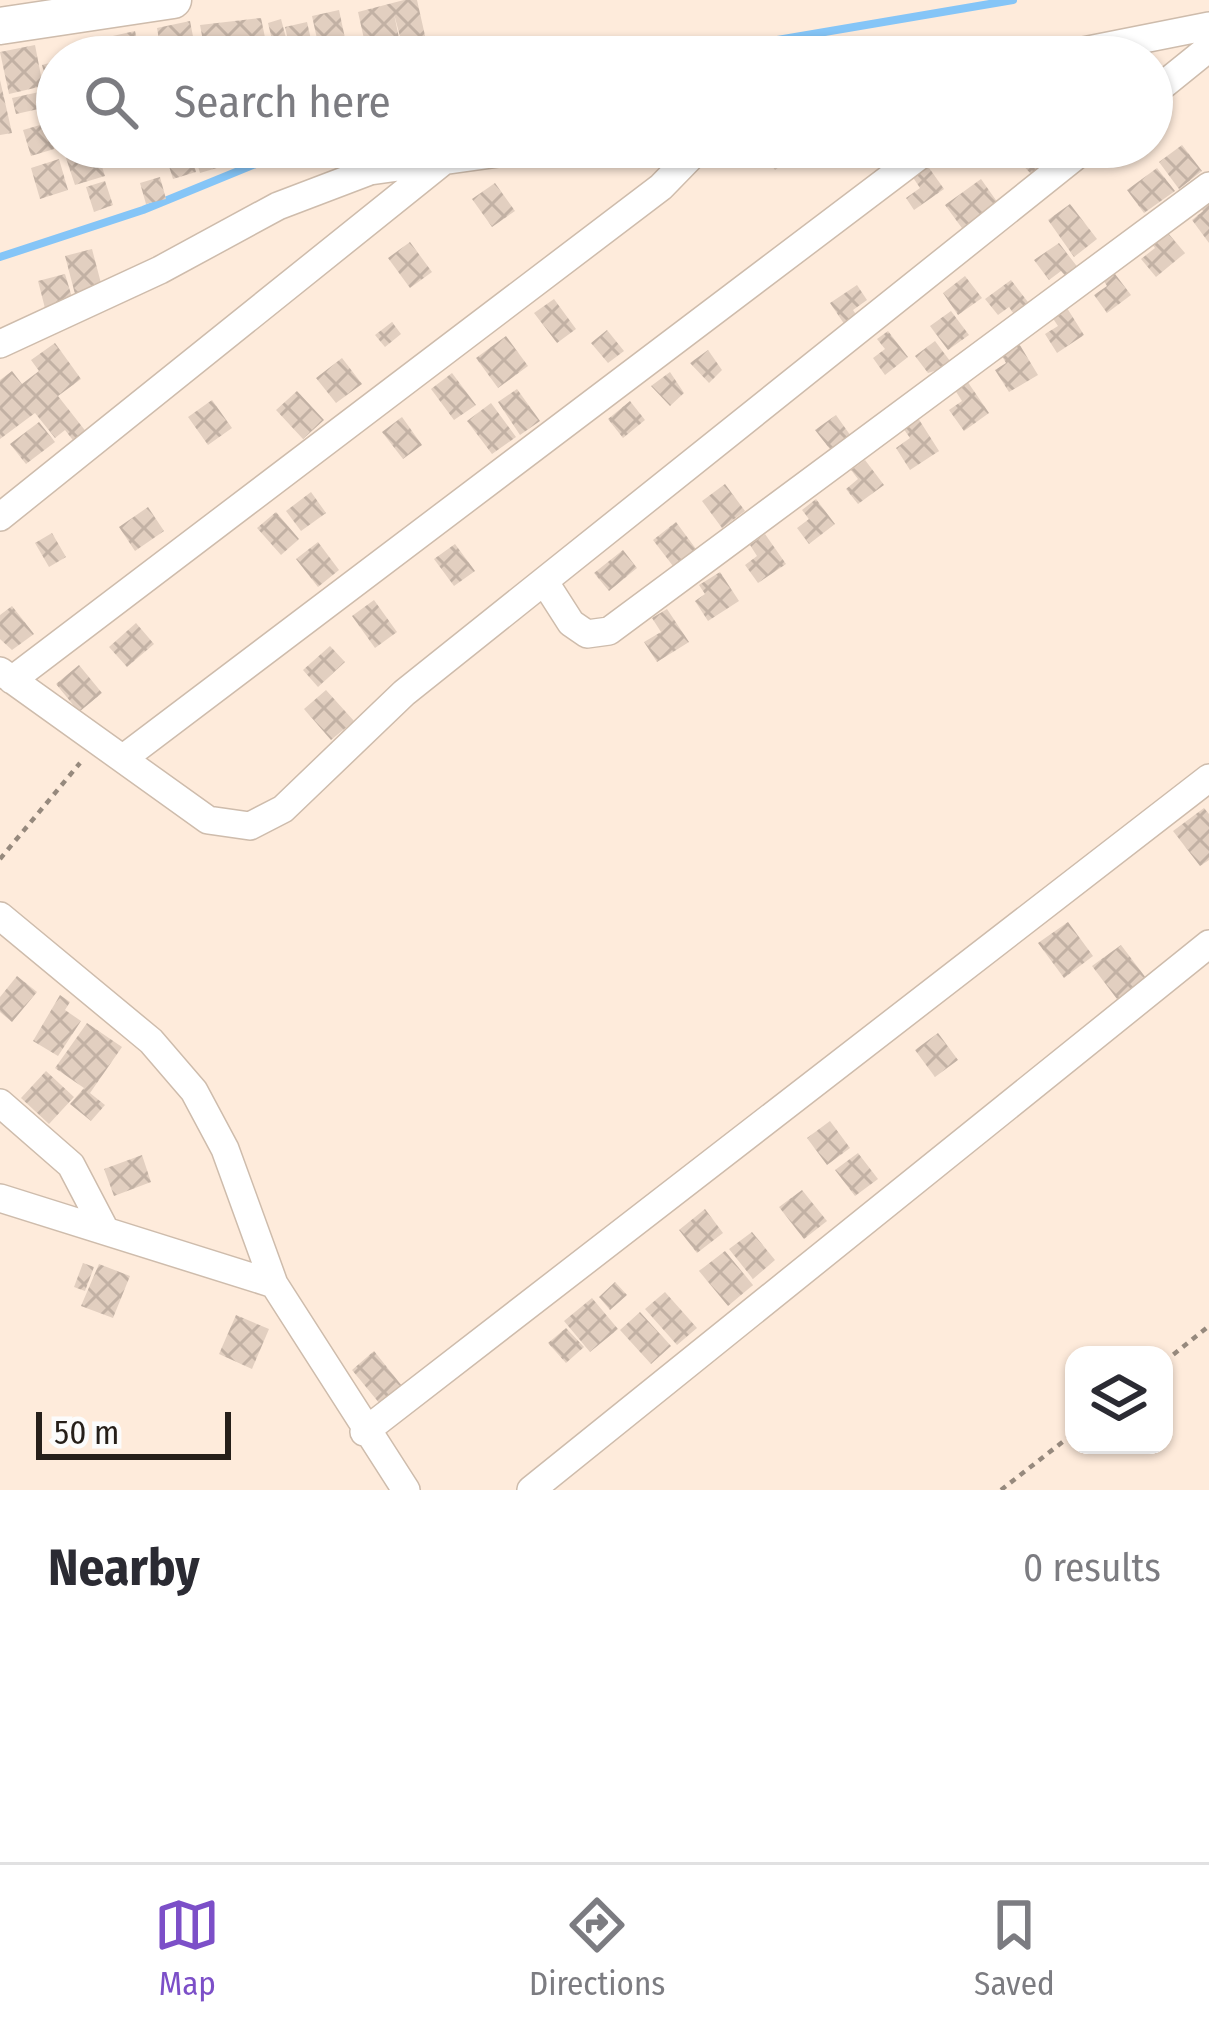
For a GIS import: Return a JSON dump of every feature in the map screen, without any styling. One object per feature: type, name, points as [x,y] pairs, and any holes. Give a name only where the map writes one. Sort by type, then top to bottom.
[{"type":"street","points":[[0,26],[173,0]]},
{"type":"street","points":[[1159,36],[1209,26]]},
{"type":"street","points":[[1173,77],[1209,48]]},
{"type":"street","points":[[0,344],[160,270],[278,206],[389,168]]},
{"type":"street","points":[[0,517],[434,168]]},
{"type":"street","points":[[680,168],[661,187],[6,675],[208,820],[250,826],[283,809],[404,693],[1061,168]]},
{"type":"street","points":[[124,757],[903,168]]},
{"type":"street","points":[[546,584],[572,623],[587,634],[609,631],[1209,186]]},
{"type":"street","points":[[364,1432],[1209,778]]},
{"type":"street","points":[[0,916],[151,1041],[194,1091],[225,1149],[274,1284],[364,1432],[406,1490]]},
{"type":"street","points":[[531,1490],[1209,944]]},
{"type":"street","points":[[0,1103],[71,1165],[105,1230]]},
{"type":"street","points":[[0,1198],[274,1284]]},
{"type":"path","points":[[0,859],[99,740]]},
{"type":"path","points":[[1173,1355],[1209,1326]]},
{"type":"path","points":[[1001,1490],[1065,1440]]},
{"type":"building","points":[[417,0],[425,36],[400,36],[394,14],[399,36],[363,36],[358,12]]},
{"type":"building","points":[[339,10],[345,36],[316,36],[312,16]]},
{"type":"building","points":[[261,18],[265,36],[202,36],[200,25]]},
{"type":"building","points":[[281,19],[286,36],[271,36],[268,23]]},
{"type":"building","points":[[190,21],[193,36],[158,36],[157,28]]},
{"type":"building","points":[[307,22],[310,36],[287,36],[285,27]]},
{"type":"building","points":[[35,45],[36,88],[9,94],[0,52]]},
{"type":"building","points":[[0,80],[12,133],[0,135]]},
{"type":"building","points":[[36,93],[36,110],[16,114],[12,98]]},
{"type":"building","points":[[36,126],[36,154],[31,156],[23,130]]},
{"type":"building","points":[[1182,145],[1202,171],[1179,189],[1163,168],[1173,168],[1173,152]]},
{"type":"building","points":[[31,168],[62,168],[68,190],[40,199]]},
{"type":"building","points":[[69,168],[102,168],[105,176],[75,185]]},
{"type":"building","points":[[170,168],[195,168],[196,172],[173,179]]},
{"type":"building","points":[[929,168],[944,189],[914,210],[906,198],[920,188],[912,176]]},
{"type":"building","points":[[1157,168],[1175,191],[1144,213],[1127,190]]},
{"type":"building","points":[[160,177],[166,199],[146,204],[140,183]]},
{"type":"building","points":[[981,179],[1005,213],[970,239],[945,205]]},
{"type":"building","points":[[105,181],[113,205],[94,212],[86,187]]},
{"type":"building","points":[[495,183],[515,211],[492,227],[472,199]]},
{"type":"building","points":[[1209,192],[1209,243],[1192,220],[1203,211],[1196,202]]},
{"type":"building","points":[[1070,204],[1097,239],[1074,257],[1048,220]]},
{"type":"building","points":[[1162,226],[1185,253],[1156,277],[1141,259],[1155,248],[1147,238]]},
{"type":"building","points":[[410,242],[432,272],[410,288],[388,258]]},
{"type":"building","points":[[1059,243],[1079,269],[1067,278],[1061,271],[1049,280],[1034,260]]},
{"type":"building","points":[[92,249],[102,287],[75,294],[65,256]]},
{"type":"building","points":[[1112,270],[1131,295],[1107,313],[1094,295],[1107,286],[1102,278]]},
{"type":"building","points":[[65,274],[74,304],[46,312],[38,281]]},
{"type":"building","points":[[965,276],[982,298],[958,315],[943,293]]},
{"type":"building","points":[[1011,280],[1031,306],[1016,317],[1009,307],[998,315],[985,299]]},
{"type":"building","points":[[857,285],[867,300],[853,310],[861,322],[849,331],[830,303]]},
{"type":"building","points":[[554,299],[576,329],[557,343],[534,313]]},
{"type":"building","points":[[1067,308],[1084,335],[1057,353],[1045,334],[1058,326],[1052,317]]},
{"type":"building","points":[[951,311],[969,335],[948,350],[930,326]]},
{"type":"building","points":[[392,322],[401,334],[385,347],[375,335]]},
{"type":"building","points":[[607,330],[624,351],[608,363],[591,343]]},
{"type":"building","points":[[888,331],[908,357],[885,375],[873,358],[885,349],[877,339]]},
{"type":"building","points":[[506,336],[528,366],[498,388],[476,358]]},
{"type":"building","points":[[935,341],[953,365],[928,373],[915,356]]},
{"type":"building","points":[[1018,342],[1038,375],[1009,392],[995,370],[1006,363],[1000,353]]},
{"type":"building","points":[[55,343],[81,379],[58,396],[91,438],[79,448],[65,430],[55,438],[35,413],[0,439],[0,380],[12,371],[22,384],[39,371],[31,360]]},
{"type":"building","points":[[708,350],[722,370],[709,383],[690,363]]},
{"type":"building","points":[[342,358],[362,384],[336,403],[316,378]]},
{"type":"building","points":[[670,372],[684,393],[670,406],[651,386]]},
{"type":"building","points":[[452,373],[476,405],[454,420],[431,389]]},
{"type":"building","points":[[965,378],[989,413],[964,431],[949,410],[962,401],[953,387]]},
{"type":"building","points":[[517,389],[540,421],[520,435],[498,402]]},
{"type":"building","points":[[297,391],[324,420],[303,439],[276,410]]},
{"type":"building","points":[[212,400],[232,428],[208,445],[188,417]]},
{"type":"building","points":[[630,401],[645,420],[623,438],[608,419]]},
{"type":"building","points":[[491,403],[516,437],[492,454],[467,421]]},
{"type":"building","points":[[836,415],[853,439],[833,453],[815,430]]},
{"type":"building","points":[[402,417],[422,445],[403,459],[382,432]]},
{"type":"building","points":[[918,418],[939,451],[910,470],[896,448],[910,438],[903,428]]},
{"type":"building","points":[[39,422],[55,442],[26,464],[10,444]]},
{"type":"building","points":[[865,460],[884,485],[858,504],[846,489],[858,479],[851,470]]},
{"type":"building","points":[[725,484],[745,511],[722,528],[702,501]]},
{"type":"building","points":[[311,492],[326,513],[301,531],[286,511]]},
{"type":"building","points":[[816,499],[835,524],[809,544],[797,528],[809,519],[802,510]]},
{"type":"building","points":[[148,507],[164,531],[135,551],[119,527]]},
{"type":"building","points":[[276,512],[299,539],[281,555],[257,528]]},
{"type":"building","points":[[676,522],[696,549],[673,566],[653,540]]},
{"type":"building","points":[[52,533],[66,557],[49,567],[35,543]]},
{"type":"building","points":[[765,534],[786,564],[758,583],[745,565],[757,556],[750,545]]},
{"type":"building","points":[[318,542],[339,570],[318,587],[296,559]]},
{"type":"building","points":[[455,544],[475,571],[454,586],[434,559]]},
{"type":"building","points":[[623,550],[637,568],[609,591],[594,573]]},
{"type":"building","points":[[720,572],[739,601],[708,621],[695,601],[705,594],[699,585]]},
{"type":"building","points":[[374,600],[397,632],[375,648],[352,616]]},
{"type":"building","points":[[12,606],[34,634],[12,650],[0,639],[0,615]]},
{"type":"building","points":[[667,609],[689,642],[657,662],[644,642],[661,632],[652,618]]},
{"type":"building","points":[[136,623],[154,644],[127,667],[109,647]]},
{"type":"building","points":[[330,646],[345,662],[318,687],[303,670]]},
{"type":"building","points":[[79,665],[102,693],[79,712],[56,684]]},
{"type":"building","points":[[326,690],[354,721],[331,740],[304,709]]},
{"type":"building","points":[[1204,808],[1209,814],[1209,860],[1200,866],[1173,831]]},
{"type":"building","points":[[1068,922],[1093,956],[1064,978],[1038,943]]},
{"type":"building","points":[[1121,945],[1146,978],[1117,999],[1092,966]]},
{"type":"building","points":[[17,976],[37,992],[12,1022],[0,1012],[0,997]]},
{"type":"building","points":[[60,995],[70,1002],[65,1010],[81,1021],[58,1056],[33,1041]]},
{"type":"building","points":[[87,1023],[122,1047],[90,1093],[105,1105],[91,1121],[70,1104],[84,1088],[55,1068]]},
{"type":"building","points":[[938,1033],[958,1060],[935,1077],[915,1050]]},
{"type":"building","points":[[46,1071],[74,1097],[49,1124],[21,1098]]},
{"type":"building","points":[[830,1121],[850,1148],[827,1165],[807,1138]]},
{"type":"building","points":[[858,1153],[878,1179],[855,1196],[835,1170]]},
{"type":"building","points":[[142,1155],[151,1182],[114,1196],[104,1169]]},
{"type":"building","points":[[802,1190],[827,1221],[804,1239],[779,1207]]},
{"type":"building","points":[[705,1209],[723,1233],[697,1253],[679,1230]]},
{"type":"building","points":[[752,1232],[775,1260],[753,1279],[729,1249]]},
{"type":"building","points":[[725,1251],[753,1285],[728,1306],[699,1271]]},
{"type":"building","points":[[83,1263],[94,1267],[85,1291],[74,1287]]},
{"type":"building","points":[[99,1264],[130,1276],[113,1318],[81,1306]]},
{"type":"building","points":[[615,1282],[627,1295],[610,1310],[599,1297]]},
{"type":"building","points":[[665,1292],[697,1328],[677,1345],[645,1309]]},
{"type":"building","points":[[592,1298],[618,1329],[590,1352],[564,1321]]},
{"type":"building","points":[[640,1312],[671,1346],[651,1364],[620,1330]]},
{"type":"building","points":[[236,1315],[269,1329],[252,1369],[219,1354]]},
{"type":"building","points":[[566,1328],[584,1347],[566,1363],[548,1343]]},
{"type":"building","points":[[374,1351],[402,1386],[380,1404],[352,1370]]},
{"type":"waterway","points":[[801,36],[1013,0]]},
{"type":"waterway","points":[[0,257],[143,210],[246,168]]}]
